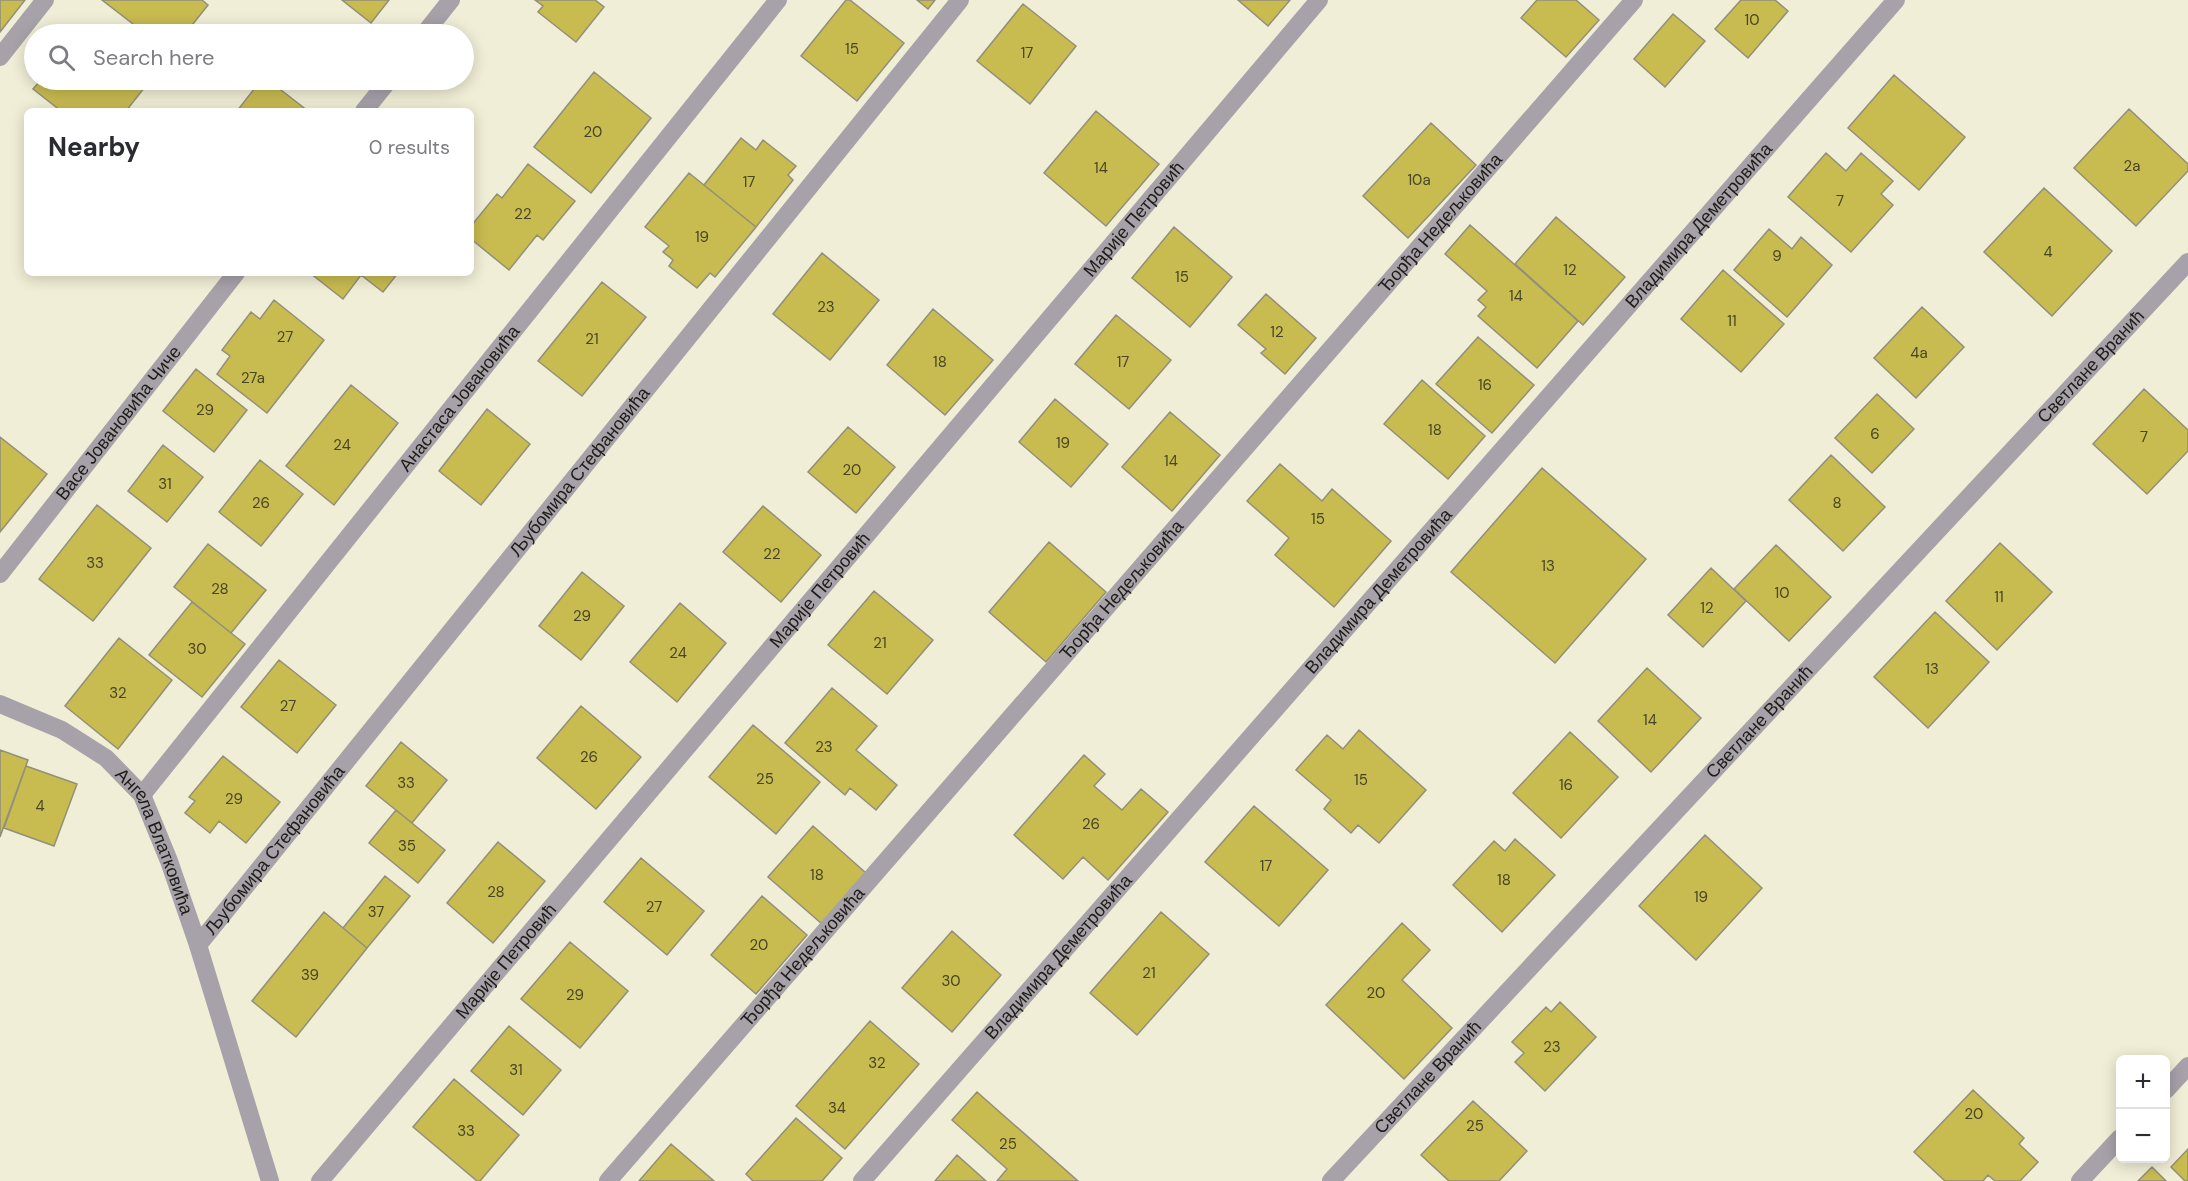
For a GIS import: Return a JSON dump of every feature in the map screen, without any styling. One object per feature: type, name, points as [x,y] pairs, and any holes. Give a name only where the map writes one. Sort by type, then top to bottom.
[{"type":"street","points":[[26,24],[45,0]]},
{"type":"street","points":[[432,24],[451,0]]},
{"type":"street","name":"Анастаса Јовановића","points":[[142,795],[778,0]]},
{"type":"street","name":"Љубомира Стефановића","points":[[198,945],[960,0]]},
{"type":"street","name":"Марије Петровић","points":[[320,1181],[1319,0]]},
{"type":"street","name":"Ђорђа Недељковића","points":[[608,1181],[1634,0]]},
{"type":"street","name":"Владимира Деметровића","points":[[862,1181],[1896,0]]},
{"type":"street","points":[[0,57],[24,27]]},
{"type":"street","points":[[366,108],[380,90]]},
{"type":"street","name":"Светлане Вранић","points":[[1331,1181],[2188,262]]},
{"type":"street","name":"Васе Јовановића Чиче","points":[[0,574],[235,276]]},
{"type":"street","name":"Ангела Влатковића","points":[[0,704],[62,730],[106,758],[142,795],[169,861],[198,945],[270,1181]]},
{"type":"street","points":[[2170,1086],[2188,1066]]},
{"type":"street","points":[[2080,1181],[2116,1143]]},
{"type":"building","points":[[0,0],[25,0],[0,32]]},
{"type":"building","points":[[102,0],[202,0],[208,5],[193,24],[133,24]]},
{"type":"building","points":[[342,0],[389,0],[371,23]]},
{"type":"building","points":[[535,0],[595,0],[604,7],[576,42],[538,12],[543,6]]},
{"type":"building","points":[[846,0],[850,0],[904,43],[857,101],[801,56]]},
{"type":"building","points":[[917,0],[935,0],[928,9]]},
{"type":"building","points":[[1238,0],[1290,0],[1268,26]]},
{"type":"building","points":[[1537,0],[1576,0],[1599,20],[1566,57],[1521,18]]},
{"type":"building","points":[[1741,0],[1775,0],[1788,11],[1748,58],[1715,29]]},
{"type":"building","points":[[1023,4],[1076,46],[1030,104],[977,61]]},
{"type":"building","points":[[1673,14],[1705,41],[1665,87],[1634,59]]},
{"type":"building","points":[[594,72],[651,118],[591,193],[534,147]]},
{"type":"building","points":[[1894,75],[1965,137],[1919,190],[1848,128]]},
{"type":"building","points":[[34,90],[143,90],[128,108],[57,108]]},
{"type":"building","points":[[253,90],[281,90],[304,108],[239,108]]},
{"type":"building","points":[[2129,109],[2188,164],[2188,171],[2136,226],[2074,168]]},
{"type":"building","points":[[1096,111],[1159,164],[1106,226],[1044,173]]},
{"type":"building","points":[[1431,123],[1476,165],[1408,238],[1363,196]]},
{"type":"building","points":[[741,138],[756,150],[763,140],[796,166],[788,175],[793,180],[756,227],[704,185]]},
{"type":"building","points":[[1826,153],[1846,171],[1861,153],[1893,181],[1881,194],[1893,205],[1851,252],[1788,197]]},
{"type":"building","points":[[528,164],[575,201],[543,240],[537,235],[509,270],[474,241],[474,222],[497,194],[502,198]]},
{"type":"building","points":[[689,173],[756,227],[715,277],[710,273],[697,288],[669,266],[673,260],[663,252],[669,246],[645,227]]},
{"type":"building","points":[[2044,188],[2112,251],[2052,316],[1984,252]]},
{"type":"building","points":[[1556,217],[1625,277],[1583,325],[1515,264]]},
{"type":"building","points":[[1470,225],[1578,321],[1537,368],[1478,316],[1486,307],[1478,300],[1487,291],[1445,254]]},
{"type":"building","points":[[1174,227],[1232,277],[1190,327],[1132,278]]},
{"type":"building","points":[[1769,229],[1792,249],[1801,237],[1832,265],[1787,317],[1734,270]]},
{"type":"building","points":[[822,253],[879,300],[830,360],[773,314]]},
{"type":"building","points":[[1723,270],[1784,324],[1741,372],[1681,319]]},
{"type":"building","points":[[314,276],[360,276],[343,299]]},
{"type":"building","points":[[362,276],[396,276],[383,292]]},
{"type":"building","points":[[602,282],[646,317],[582,396],[538,361]]},
{"type":"building","points":[[1266,294],[1316,338],[1285,374],[1261,353],[1266,349],[1238,325]]},
{"type":"building","points":[[274,300],[324,340],[267,413],[217,374],[230,356],[222,350],[251,312],[260,319]]},
{"type":"building","points":[[1922,307],[1964,347],[1916,398],[1874,358]]},
{"type":"building","points":[[933,309],[993,360],[945,415],[887,365]]},
{"type":"building","points":[[1116,315],[1171,360],[1129,409],[1075,364]]},
{"type":"building","points":[[1478,337],[1534,385],[1492,433],[1436,384]]},
{"type":"building","points":[[196,369],[247,410],[214,452],[163,411]]},
{"type":"building","points":[[1422,380],[1485,436],[1448,479],[1384,424]]},
{"type":"building","points":[[351,385],[398,423],[334,505],[286,466]]},
{"type":"building","points":[[2144,389],[2188,430],[2188,451],[2147,494],[2093,444]]},
{"type":"building","points":[[1877,394],[1914,429],[1872,473],[1835,438]]},
{"type":"building","points":[[1055,399],[1108,444],[1071,487],[1019,442]]},
{"type":"building","points":[[487,409],[530,444],[481,505],[439,471]]},
{"type":"building","points":[[1170,412],[1220,455],[1172,511],[1122,467]]},
{"type":"building","points":[[848,427],[895,467],[856,513],[808,472]]},
{"type":"building","points":[[0,437],[47,474],[0,532]]},
{"type":"building","points":[[163,445],[203,477],[167,522],[128,491]]},
{"type":"building","points":[[1831,455],[1885,507],[1843,551],[1789,500]]},
{"type":"building","points":[[260,460],[303,494],[261,546],[219,512]]},
{"type":"building","points":[[1280,464],[1322,501],[1332,489],[1391,541],[1334,607],[1275,555],[1289,538],[1247,501]]},
{"type":"building","points":[[1542,468],[1646,559],[1555,663],[1451,572]]},
{"type":"building","points":[[97,505],[151,548],[93,621],[39,579]]},
{"type":"building","points":[[763,506],[821,555],[781,602],[723,552]]},
{"type":"building","points":[[1049,542],[1106,592],[1046,662],[989,612]]},
{"type":"building","points":[[2000,543],[2052,592],[1997,650],[1946,601]]},
{"type":"building","points":[[208,544],[266,590],[231,633],[174,587]]},
{"type":"building","points":[[1776,545],[1831,597],[1789,641],[1734,589]]},
{"type":"building","points":[[1711,568],[1746,601],[1703,647],[1668,615]]},
{"type":"building","points":[[582,572],[624,606],[581,660],[539,626]]},
{"type":"building","points":[[874,591],[933,640],[887,694],[828,645]]},
{"type":"building","points":[[192,602],[245,644],[202,697],[149,655]]},
{"type":"building","points":[[680,603],[726,643],[677,702],[630,662]]},
{"type":"building","points":[[1935,612],[1989,662],[1928,728],[1874,677]]},
{"type":"building","points":[[119,638],[172,680],[118,749],[65,706]]},
{"type":"building","points":[[279,660],[336,705],[297,753],[241,707]]},
{"type":"building","points":[[1647,668],[1701,718],[1651,772],[1598,721]]},
{"type":"building","points":[[832,688],[877,726],[856,750],[897,785],[876,810],[850,788],[845,795],[785,743]]},
{"type":"building","points":[[581,706],[641,757],[596,809],[537,758]]},
{"type":"building","points":[[753,725],[820,782],[776,834],[709,777]]},
{"type":"building","points":[[1359,730],[1426,790],[1379,843],[1358,825],[1351,833],[1324,809],[1331,800],[1296,770],[1327,735],[1343,749]]},
{"type":"building","points":[[1570,732],[1618,777],[1561,838],[1513,793]]},
{"type":"building","points":[[401,742],[447,780],[412,823],[366,786]]},
{"type":"building","points":[[0,750],[28,760],[0,837]]},
{"type":"building","points":[[1084,755],[1105,774],[1094,786],[1122,810],[1141,789],[1168,812],[1108,880],[1083,857],[1063,879],[1014,835]]},
{"type":"building","points":[[223,756],[280,802],[246,843],[219,821],[210,833],[185,813],[195,801],[189,797]]},
{"type":"building","points":[[26,766],[77,784],[54,846],[4,828]]},
{"type":"building","points":[[1254,806],[1328,870],[1279,926],[1205,862]]},
{"type":"building","points":[[396,810],[445,850],[418,883],[369,843]]},
{"type":"building","points":[[813,826],[866,873],[822,924],[768,877]]},
{"type":"building","points":[[1705,835],[1762,888],[1696,960],[1639,906]]},
{"type":"building","points":[[1515,839],[1555,875],[1502,932],[1453,885],[1494,841],[1505,851]]},
{"type":"building","points":[[498,842],[545,881],[493,943],[447,903]]},
{"type":"building","points":[[641,858],[704,911],[667,955],[604,902]]},
{"type":"building","points":[[385,876],[410,896],[367,948],[343,928]]},
{"type":"building","points":[[762,896],[807,935],[756,994],[711,955]]},
{"type":"building","points":[[324,912],[367,948],[296,1037],[252,1001]]},
{"type":"building","points":[[1161,912],[1209,954],[1137,1035],[1090,993]]},
{"type":"building","points":[[1402,923],[1430,950],[1402,980],[1452,1028],[1404,1079],[1326,1005]]},
{"type":"building","points":[[952,931],[1001,975],[952,1032],[902,988]]},
{"type":"building","points":[[570,942],[628,991],[580,1048],[521,999]]},
{"type":"building","points":[[1560,1002],[1596,1037],[1545,1091],[1515,1062],[1524,1053],[1512,1042],[1546,1007],[1551,1012]]},
{"type":"building","points":[[870,1021],[919,1064],[845,1149],[796,1106]]},
{"type":"building","points":[[509,1026],[561,1070],[523,1115],[471,1071]]},
{"type":"building","points":[[454,1079],[519,1135],[480,1181],[477,1181],[413,1127]]},
{"type":"building","points":[[1973,1090],[2024,1138],[2019,1144],[2038,1162],[2020,1181],[1995,1181],[1988,1175],[1983,1181],[1945,1181],[1914,1152]]},
{"type":"building","points":[[977,1092],[1078,1181],[997,1181],[1007,1169],[952,1120]]},
{"type":"building","points":[[1473,1101],[1527,1151],[1499,1181],[1449,1181],[1421,1155]]},
{"type":"building","points":[[796,1118],[842,1158],[822,1181],[753,1181],[746,1174]]},
{"type":"building","points":[[671,1144],[714,1181],[639,1181]]},
{"type":"building","points":[[2188,1149],[2188,1181],[2185,1181],[2171,1167]]},
{"type":"building","points":[[957,1155],[986,1181],[935,1181]]},
{"type":"building","points":[[2152,1167],[2166,1181],[2138,1181]]}]
